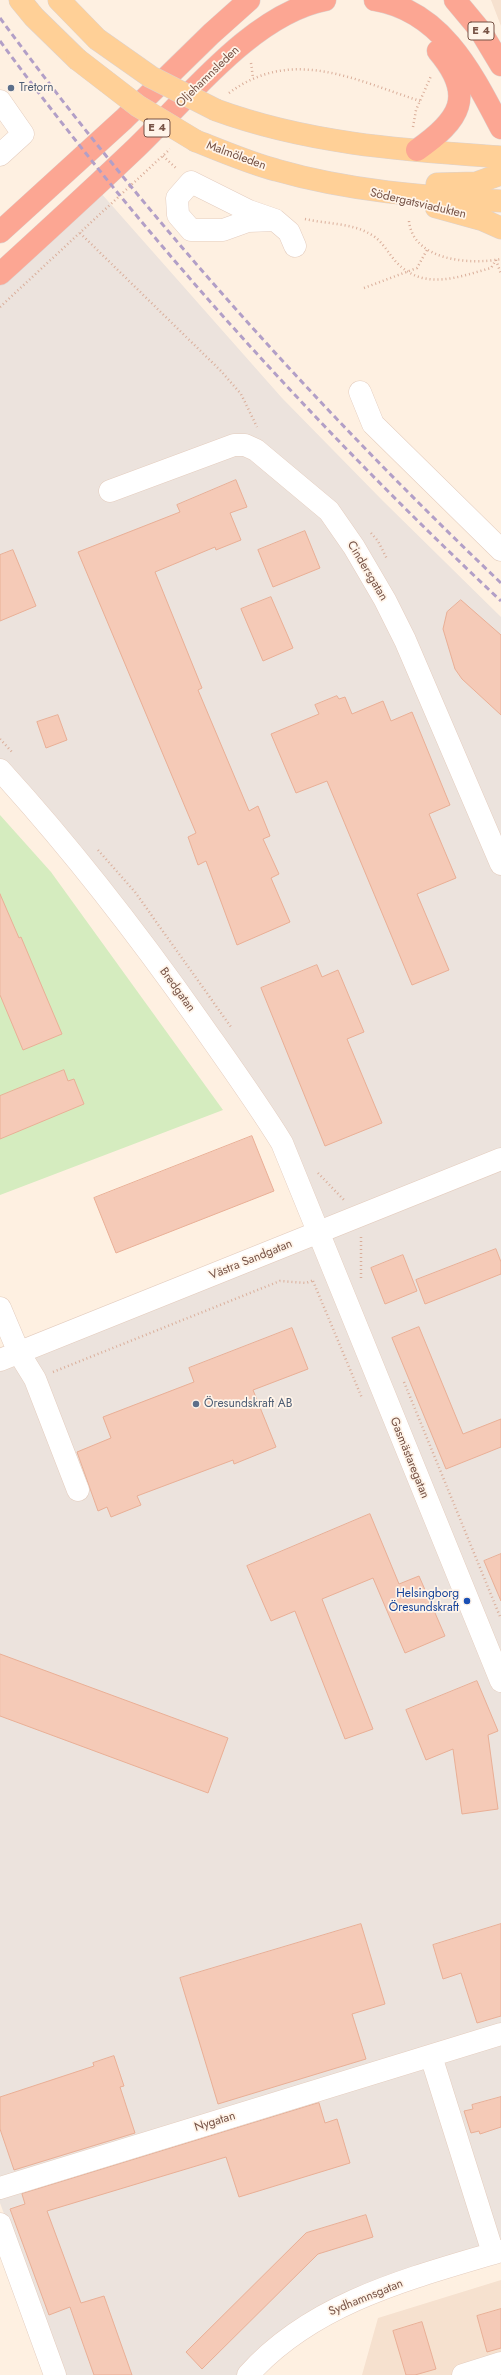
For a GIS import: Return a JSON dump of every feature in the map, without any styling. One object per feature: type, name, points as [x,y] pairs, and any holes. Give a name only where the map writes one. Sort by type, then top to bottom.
[{"type":"highway","name":"E 4","points":[[0,232],[124,119],[211,34],[249,0]]},
{"type":"highway","name":"Oljehamnsleden","points":[[0,274],[137,147],[246,40],[289,13],[325,0]]},
{"type":"highway","name":"E 4","points":[[375,0],[400,3],[431,25],[453,46],[468,68],[501,128]]},
{"type":"highway","name":"E 4","points":[[455,0],[480,30],[501,65]]},
{"type":"highway","points":[[400,3],[445,59],[454,74],[459,93],[458,108],[451,122],[441,134],[415,141]]},
{"type":"main road","name":"Malmöleden","points":[[20,0],[34,17],[77,59],[138,106],[196,141],[259,165],[333,184],[414,195],[501,201]]},
{"type":"main road","points":[[59,0],[97,39],[152,77],[216,110],[251,123],[315,138],[415,141],[482,163],[501,174],[476,183],[333,184]]},
{"type":"main road","points":[[453,153],[501,157]]},
{"type":"main road","name":"Södergatsviadukten","points":[[333,184],[455,211],[484,220],[501,228]]},
{"type":"street","points":[[0,101],[23,134],[0,155]]},
{"type":"street","points":[[275,220],[289,232],[295,246]]},
{"type":"street","points":[[360,392],[373,424],[501,550]]},
{"type":"street","name":"Cindersgatan","points":[[110,491],[234,445],[245,445],[256,450],[329,511],[354,547],[398,626],[501,864]]},
{"type":"street","name":"Bredgatan","points":[[0,770],[75,855],[180,994],[263,1111],[282,1143],[318,1233]]},
{"type":"street","name":"Västra Sandgatan","points":[[9,1356],[501,1159]]},
{"type":"street","name":"Gasmästaregatan","points":[[318,1233],[501,1681]]},
{"type":"street","points":[[0,1308],[9,1356],[35,1379],[78,1490]]},
{"type":"street","name":"Nygatan","points":[[0,2188],[501,2034]]},
{"type":"street","points":[[431,2056],[497,2252]]},
{"type":"street","points":[[0,2224],[55,2375]]},
{"type":"street","name":"Sydhamnsgatan","points":[[248,2375],[276,2346],[298,2329],[324,2315],[381,2290],[497,2252]]},
{"type":"street","points":[[463,2375],[501,2363]]},
{"type":"path","points":[[415,141],[416,110],[434,69]]},
{"type":"path","points":[[275,220],[295,217],[364,231],[378,239],[397,262],[408,272],[422,279],[441,281],[491,268],[496,260]]},
{"type":"path","points":[[409,221],[416,238],[428,248],[455,260],[474,263],[501,259]]},
{"type":"path","points":[[80,232],[221,371],[241,394],[258,428]]},
{"type":"path","points":[[364,288],[417,268],[428,248]]},
{"type":"path","points":[[496,260],[501,265]]},
{"type":"path","points":[[496,260],[501,274]]},
{"type":"path","points":[[368,530],[378,541],[388,563]]},
{"type":"path","points":[[35,1379],[280,1281],[306,1283],[334,1273]]},
{"type":"shaded area","points":[[491,0],[501,0],[501,26]]},
{"type":"shaded area","points":[[100,192],[282,398],[383,501],[501,617],[501,2243],[254,2357],[237,2375],[64,2375],[0,2203],[0,1366],[325,1235],[305,1184],[0,760],[0,284]]},
{"type":"shaded area","points":[[501,2280],[501,2375],[362,2375],[378,2318]]},
{"type":"green space","points":[[0,815],[51,872],[223,1110],[0,1195]]},
{"type":"building","points":[[236,480],[247,507],[230,513],[241,540],[216,550],[215,547],[155,572],[202,688],[198,690],[249,811],[258,806],[270,836],[263,839],[279,874],[271,878],[290,922],[237,945],[206,861],[198,865],[188,837],[196,833],[78,552],[180,512],[177,505]]},
{"type":"building","points":[[305,531],[320,568],[273,587],[258,550]]},
{"type":"building","points":[[13,550],[36,606],[0,621],[0,555]]},
{"type":"building","points":[[271,597],[293,648],[263,661],[241,609]]},
{"type":"building","points":[[461,600],[501,635],[501,715],[462,679],[455,669],[443,629],[447,612]]},
{"type":"building","points":[[337,696],[339,699],[345,697],[352,714],[383,701],[391,721],[412,712],[450,805],[429,814],[456,878],[417,894],[449,970],[412,985],[327,781],[296,793],[271,734],[319,714],[315,705]]},
{"type":"building","points":[[58,715],[67,740],[46,748],[37,722]]},
{"type":"building","points":[[0,894],[19,938],[21,937],[62,1034],[23,1050],[0,995]]},
{"type":"building","points":[[317,965],[322,977],[338,970],[364,1032],[347,1039],[382,1123],[325,1146],[261,988]]},
{"type":"building","points":[[64,1070],[68,1081],[74,1079],[84,1104],[0,1139],[0,1096]]},
{"type":"building","points":[[252,1136],[274,1191],[116,1253],[94,1198]]},
{"type":"building","points":[[496,1249],[501,1262],[501,1274],[425,1304],[416,1280]]},
{"type":"building","points":[[403,1255],[417,1291],[385,1304],[371,1268]]},
{"type":"building","points":[[419,1327],[463,1434],[501,1419],[501,1447],[446,1469],[392,1338]]},
{"type":"building","points":[[292,1328],[308,1369],[253,1390],[276,1447],[234,1464],[233,1460],[137,1496],[141,1505],[111,1517],[107,1507],[98,1511],[77,1452],[111,1438],[103,1417],[194,1382],[189,1368]]},
{"type":"building","points":[[370,1514],[399,1584],[419,1576],[445,1636],[405,1653],[373,1578],[322,1599],[373,1729],[345,1739],[295,1611],[271,1621],[247,1566]]},
{"type":"building","points":[[501,1554],[501,1601],[484,1561]]},
{"type":"building","points":[[0,1654],[228,1738],[208,1793],[0,1716]]},
{"type":"building","points":[[477,1681],[498,1731],[488,1735],[498,1809],[462,1814],[453,1749],[426,1760],[406,1710]]},
{"type":"building","points":[[361,1924],[385,2004],[352,2014],[366,2059],[218,2104],[180,1978]]},
{"type":"building","points":[[501,1924],[501,2016],[477,2023],[461,1973],[443,1979],[433,1945]]},
{"type":"building","points":[[114,2056],[124,2086],[120,2087],[135,2133],[14,2170],[0,2129],[0,2097],[94,2066],[93,2063]]},
{"type":"building","points":[[501,2097],[501,2127],[480,2134],[479,2131],[471,2133],[464,2111],[473,2109],[472,2105]]},
{"type":"building","points":[[319,2103],[325,2123],[337,2119],[350,2163],[239,2197],[226,2157],[47,2211],[81,2303],[104,2296],[132,2375],[94,2375],[70,2307],[49,2315],[10,2209],[25,2204],[22,2194]]},
{"type":"building","points":[[366,2215],[373,2237],[318,2254],[202,2369],[186,2352],[306,2233]]},
{"type":"building","points":[[501,2309],[501,2348],[487,2352],[477,2316]]},
{"type":"building","points":[[422,2322],[436,2369],[415,2375],[406,2375],[393,2331]]},
{"type":"railway","points":[[0,18],[57,94],[116,168],[176,241],[238,312],[367,450],[501,583]]},
{"type":"railway","points":[[0,41],[115,190],[238,333],[367,470],[501,601]]},
{"type":"place","name":"Tretorn","points":[[11,88]]},
{"type":"place","name":"Öresundskraft AB","points":[[196,1404]]},
{"type":"place","name":"Helsingborg Öresundskraft","points":[[467,1601]]}]
